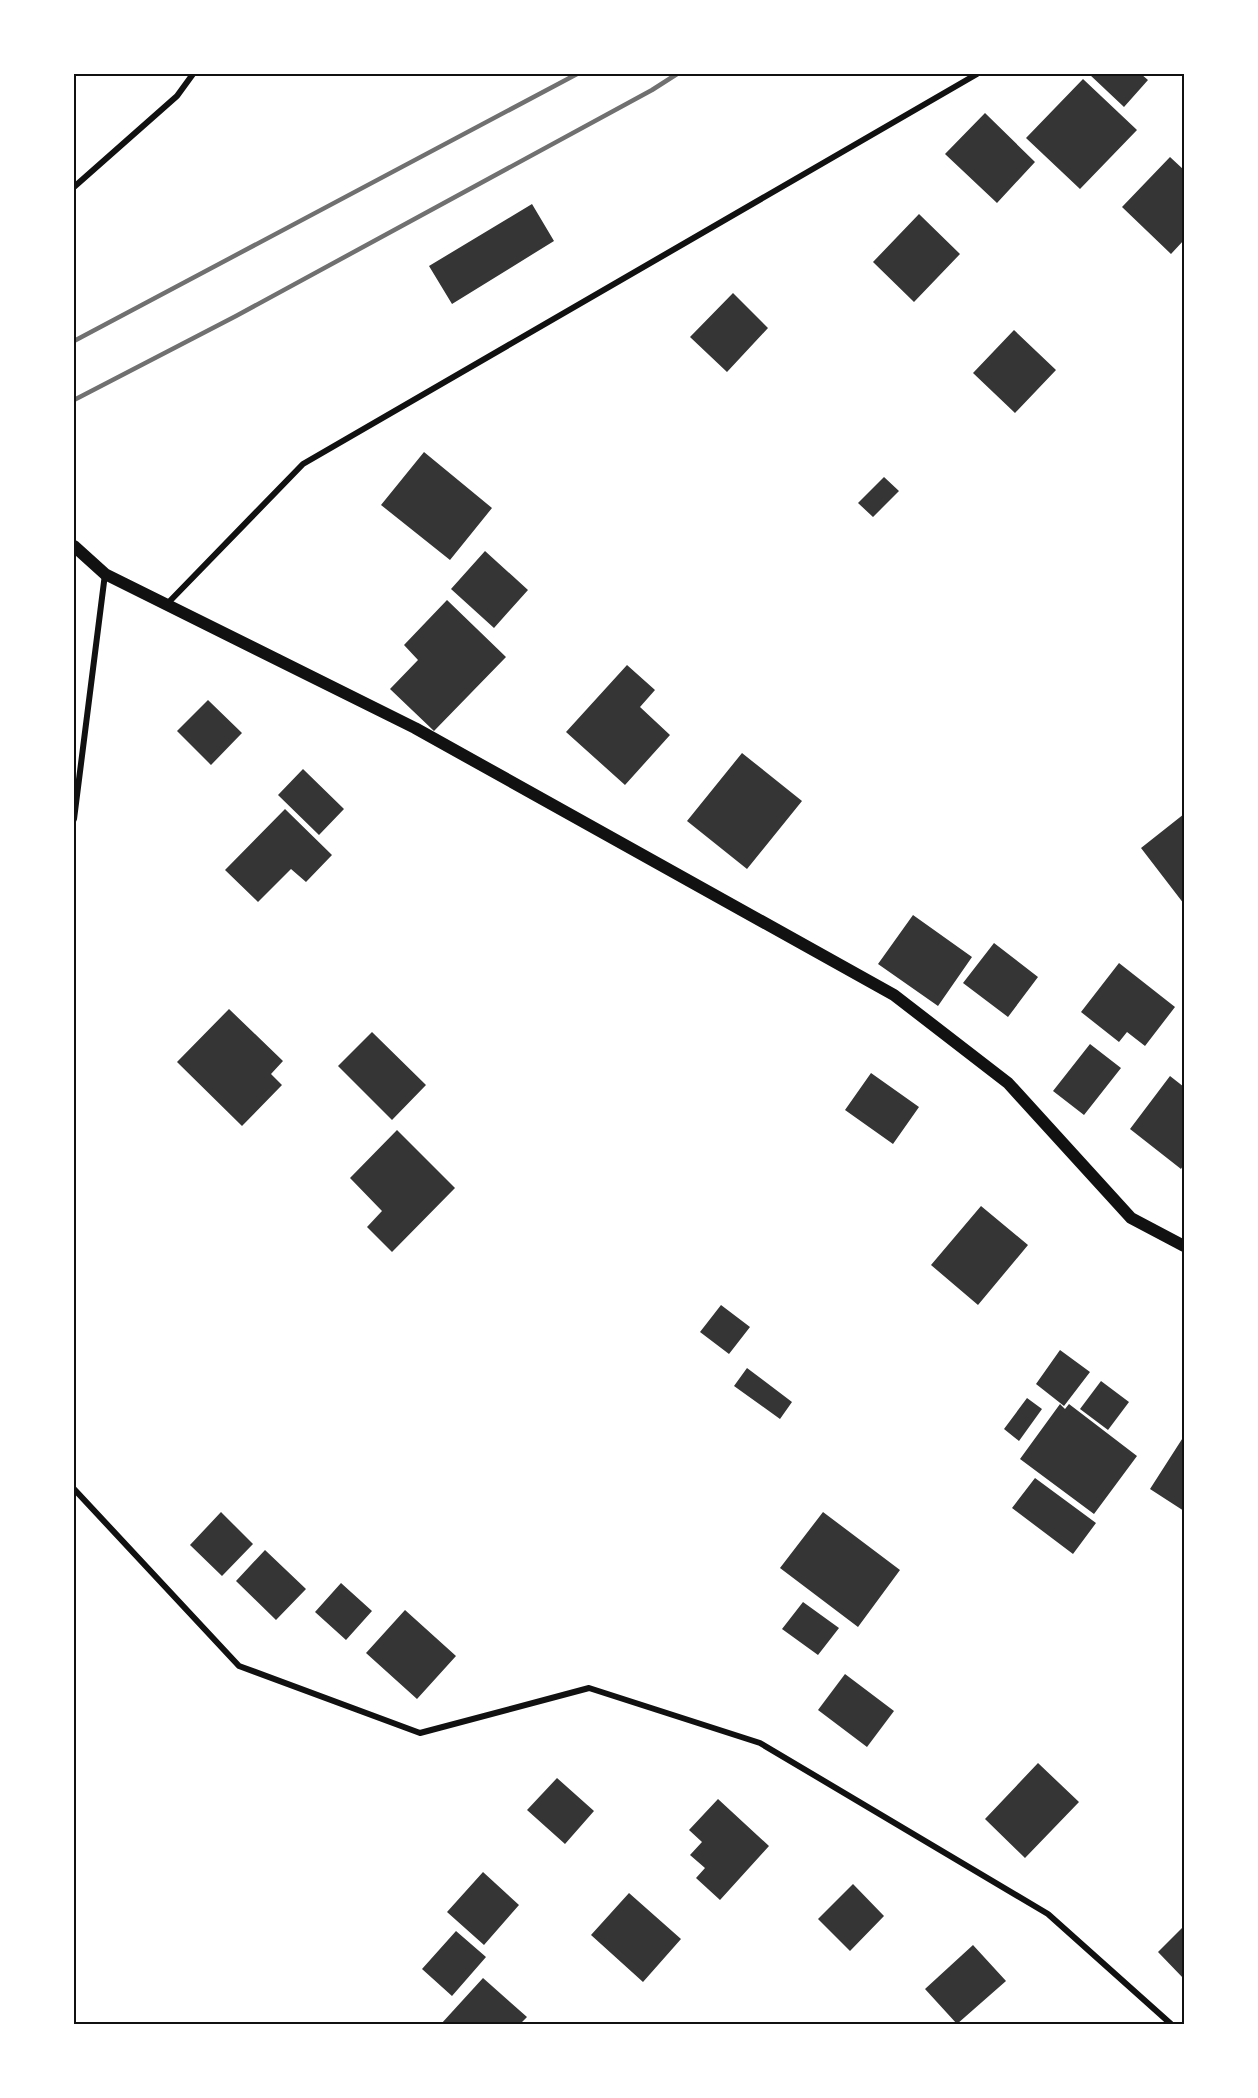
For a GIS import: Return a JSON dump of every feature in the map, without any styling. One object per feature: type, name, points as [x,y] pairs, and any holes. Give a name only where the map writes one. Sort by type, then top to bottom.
[{"type":"main road","points":[[74,546],[105,574],[415,728],[894,994],[1008,1083],[1131,1218],[1185,1246]]},
{"type":"street","points":[[74,187],[177,96],[193,74]]},
{"type":"street","points":[[167,604],[303,464],[978,74]]},
{"type":"street","points":[[74,819],[105,574]]},
{"type":"street","points":[[74,1489],[239,1666],[420,1733],[590,1688],[760,1743],[1048,1914],[1171,2025]]},
{"type":"building","points":[[1089,74],[1141,74],[1148,80],[1124,107]]},
{"type":"building","points":[[1083,79],[1137,130],[1080,189],[1026,138]]},
{"type":"building","points":[[985,113],[1035,162],[997,203],[945,154]]},
{"type":"building","points":[[1170,157],[1184,170],[1184,240],[1171,254],[1122,207]]},
{"type":"building","points":[[532,204],[554,241],[452,304],[429,266]]},
{"type":"building","points":[[919,214],[960,254],[914,302],[873,262]]},
{"type":"building","points":[[733,293],[768,328],[727,372],[690,337]]},
{"type":"building","points":[[1014,330],[1056,370],[1015,413],[973,373]]},
{"type":"building","points":[[424,452],[492,508],[450,560],[381,505]]},
{"type":"building","points":[[884,477],[899,491],[873,517],[858,503]]},
{"type":"building","points":[[485,551],[528,590],[494,628],[451,589]]},
{"type":"building","points":[[447,600],[506,657],[434,731],[390,689],[418,660],[404,645]]},
{"type":"building","points":[[627,665],[655,690],[640,707],[670,735],[625,785],[566,732]]},
{"type":"building","points":[[208,700],[242,733],[211,765],[177,731]]},
{"type":"building","points":[[742,753],[802,801],[747,869],[687,821]]},
{"type":"building","points":[[303,769],[344,809],[319,835],[278,795]]},
{"type":"building","points":[[285,809],[332,855],[306,882],[291,869],[258,902],[225,870]]},
{"type":"building","points":[[1184,814],[1184,904],[1141,848]]},
{"type":"building","points":[[913,915],[972,957],[938,1006],[878,964]]},
{"type":"building","points":[[994,943],[1038,977],[1008,1017],[963,983]]},
{"type":"building","points":[[1119,963],[1175,1007],[1145,1046],[1127,1032],[1119,1042],[1081,1012]]},
{"type":"building","points":[[229,1009],[283,1061],[271,1074],[282,1085],[242,1126],[177,1062]]},
{"type":"building","points":[[372,1032],[426,1085],[392,1120],[338,1066]]},
{"type":"building","points":[[1090,1044],[1121,1068],[1084,1115],[1053,1091]]},
{"type":"building","points":[[871,1073],[919,1107],[893,1144],[845,1110]]},
{"type":"building","points":[[1170,1076],[1184,1087],[1184,1164],[1181,1169],[1130,1129]]},
{"type":"building","points":[[397,1130],[455,1188],[392,1252],[367,1227],[382,1211],[350,1178]]},
{"type":"building","points":[[981,1206],[1028,1245],[978,1305],[931,1265]]},
{"type":"building","points":[[721,1305],[750,1327],[729,1354],[700,1332]]},
{"type":"building","points":[[1060,1350],[1090,1372],[1064,1406],[1036,1384]]},
{"type":"building","points":[[747,1368],[792,1402],[780,1419],[734,1386]]},
{"type":"building","points":[[1101,1381],[1129,1402],[1108,1430],[1080,1409]]},
{"type":"building","points":[[1027,1398],[1042,1409],[1019,1441],[1004,1429]]},
{"type":"building","points":[[1060,1404],[1065,1409],[1069,1404],[1137,1456],[1094,1514],[1020,1459]]},
{"type":"building","points":[[1184,1436],[1184,1511],[1150,1489]]},
{"type":"building","points":[[1035,1478],[1096,1523],[1073,1554],[1012,1508]]},
{"type":"building","points":[[221,1512],[253,1544],[222,1576],[190,1545]]},
{"type":"building","points":[[823,1512],[900,1570],[858,1627],[780,1568]]},
{"type":"building","points":[[265,1550],[306,1589],[276,1620],[236,1581]]},
{"type":"building","points":[[341,1583],[372,1611],[346,1640],[315,1612]]},
{"type":"building","points":[[803,1602],[839,1628],[818,1655],[782,1629]]},
{"type":"building","points":[[405,1610],[456,1656],[417,1699],[366,1653]]},
{"type":"building","points":[[845,1674],[894,1711],[867,1747],[818,1710]]},
{"type":"building","points":[[1038,1763],[1079,1802],[1025,1858],[985,1819]]},
{"type":"building","points":[[557,1778],[594,1811],[565,1844],[527,1810]]},
{"type":"building","points":[[718,1799],[769,1846],[720,1900],[696,1878],[705,1868],[690,1855],[702,1842],[689,1830]]},
{"type":"building","points":[[483,1872],[519,1905],[484,1945],[447,1912]]},
{"type":"building","points":[[853,1884],[884,1916],[850,1951],[818,1919]]},
{"type":"building","points":[[629,1893],[681,1939],[643,1982],[591,1935]]},
{"type":"building","points":[[1184,1926],[1184,1979],[1158,1952]]},
{"type":"building","points":[[456,1931],[486,1957],[452,1996],[422,1969]]},
{"type":"building","points":[[973,1945],[1006,1981],[957,2024],[925,1989]]},
{"type":"building","points":[[483,1978],[527,2017],[520,2024],[441,2024]]},
{"type":"railway","points":[[74,341],[577,74]]},
{"type":"railway","points":[[74,400],[236,316],[652,90],[677,74]]}]
